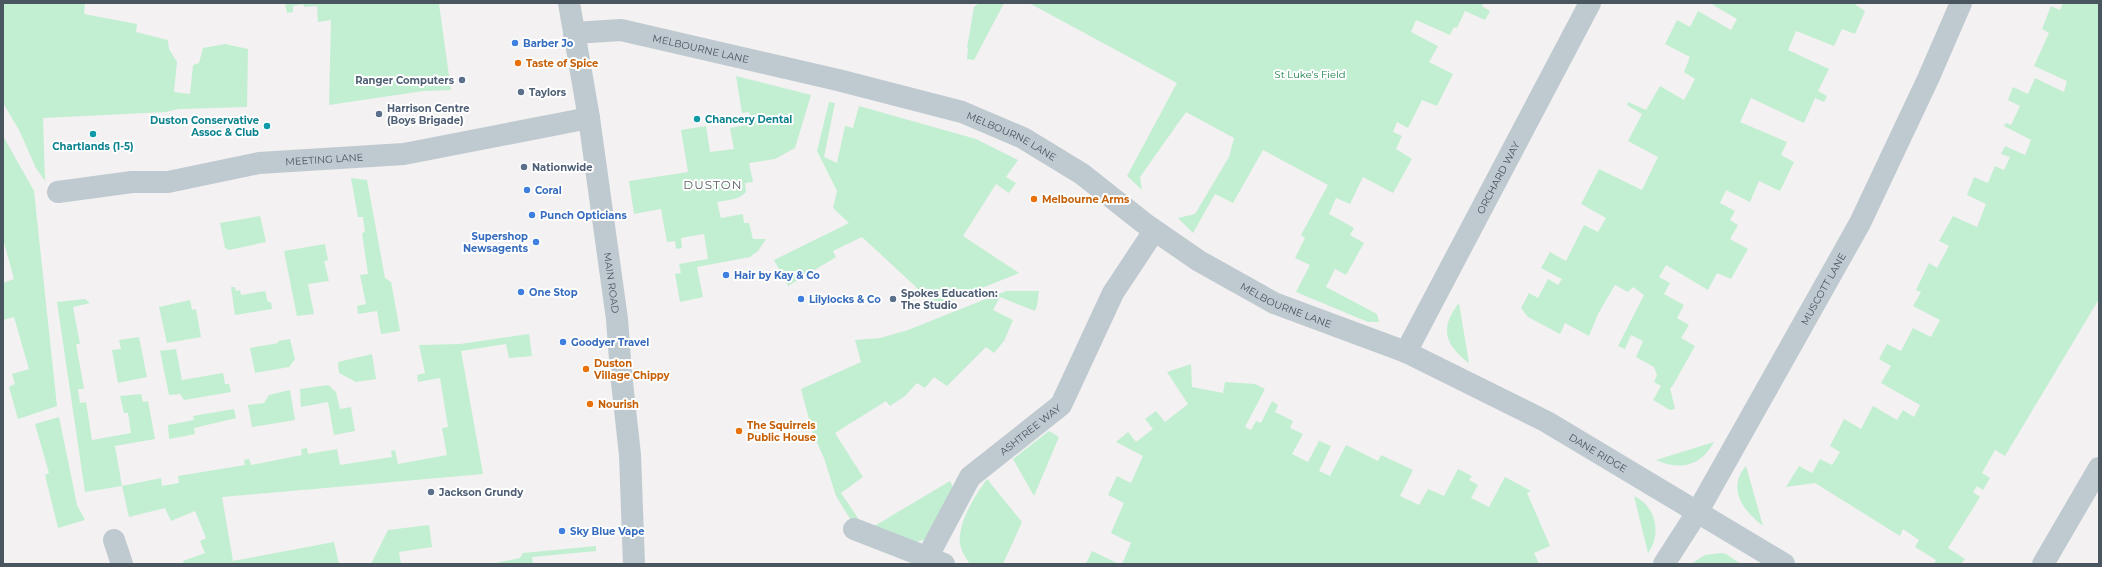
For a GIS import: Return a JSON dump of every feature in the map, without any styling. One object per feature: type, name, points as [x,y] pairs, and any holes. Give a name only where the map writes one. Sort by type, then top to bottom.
[{"type":"street","name":"MAIN ROAD","points":[[569,3],[589,118],[617,319],[630,455],[634,564]]},
{"type":"street","name":"ORCHARD WAY","points":[[1406,352],[1590,3]]},
{"type":"street","name":"MUSCOTT LANE","points":[[1664,564],[1698,511],[1860,223],[1928,79],[1961,3]]},
{"type":"street","name":"MELBOURNE LANE","points":[[574,34],[621,30],[838,80],[962,112],[1023,138],[1082,174],[1154,231],[1199,261],[1274,303],[1406,352]]},
{"type":"street","name":"MEETING LANE","points":[[58,192],[132,182],[168,182],[259,163],[404,154],[589,118]]},
{"type":"street","name":"ASHTREE WAY","points":[[854,530],[936,560],[970,477],[1061,405],[1113,293],[1154,231]]},
{"type":"street","name":"DANE RIDGE","points":[[1406,352],[1547,422],[1698,511],[1784,564]]},
{"type":"street","points":[[2043,564],[2099,468]]},
{"type":"street","points":[[114,540],[122,564]]},
{"type":"green space","points":[[3,3],[85,3],[84,14],[137,24],[136,32],[168,40],[169,49],[177,62],[174,92],[190,94],[193,65],[199,63],[203,48],[225,44],[248,49],[247,107],[178,109],[166,112],[43,118],[45,181],[36,168],[19,130],[3,103]]},
{"type":"green space","points":[[285,3],[442,3],[439,4],[451,90],[423,91],[329,105],[331,20],[318,22],[317,6],[304,7],[303,4],[293,6],[293,12],[287,13]]},
{"type":"green space","points":[[979,3],[1004,3],[974,60],[967,59],[967,48],[974,7]]},
{"type":"green space","name":"St Luke's Field","points":[[1029,3],[1484,3],[1482,6],[1490,11],[1485,20],[1465,11],[1457,28],[1454,27],[1450,35],[1416,20],[1411,32],[1438,46],[1429,62],[1453,74],[1437,106],[1422,100],[1408,128],[1397,122],[1393,132],[1402,136],[1396,149],[1412,159],[1393,193],[1363,177],[1350,204],[1336,198],[1329,214],[1354,228],[1350,235],[1364,243],[1346,275],[1335,269],[1326,287],[1377,314],[1379,322],[1368,322],[1296,292],[1310,265],[1295,258],[1305,238],[1301,235],[1328,185],[1263,150],[1233,203],[1215,194],[1193,233],[1178,218],[1195,214],[1229,157],[1234,138],[1186,112],[1140,177],[1142,190],[1127,176],[1177,83]]},
{"type":"green space","points":[[1714,3],[1853,3],[1865,11],[1855,34],[1842,29],[1834,46],[1796,31],[1788,50],[1829,69],[1818,91],[1827,96],[1824,102],[1815,98],[1804,123],[1751,98],[1740,122],[1787,142],[1781,155],[1794,162],[1780,191],[1759,181],[1750,202],[1726,190],[1720,203],[1735,211],[1730,220],[1738,225],[1730,239],[1748,249],[1731,279],[1717,273],[1708,290],[1666,265],[1659,277],[1670,283],[1664,294],[1684,305],[1677,318],[1689,325],[1681,338],[1695,346],[1672,387],[1670,388],[1675,409],[1670,410],[1653,400],[1661,386],[1654,382],[1657,375],[1654,367],[1636,357],[1643,341],[1631,335],[1625,349],[1618,346],[1644,295],[1633,287],[1628,292],[1615,285],[1598,314],[1589,336],[1565,323],[1560,334],[1528,317],[1521,308],[1529,293],[1538,298],[1548,279],[1558,285],[1562,279],[1541,268],[1550,252],[1566,261],[1584,225],[1598,232],[1606,218],[1581,204],[1599,169],[1642,190],[1658,157],[1628,141],[1642,114],[1627,105],[1628,102],[1646,110],[1660,86],[1684,100],[1695,79],[1684,72],[1690,57],[1665,44],[1677,20],[1690,27],[1698,11],[1731,30],[1737,19],[1713,5]]},
{"type":"green space","points":[[2063,3],[2099,3],[2099,299],[2005,456],[1995,450],[1982,473],[1990,478],[1983,490],[1977,486],[1973,492],[1980,497],[1948,548],[1965,559],[1961,564],[1934,564],[1936,560],[1915,547],[1919,540],[1903,529],[1900,536],[1815,483],[1786,487],[1799,466],[1812,473],[1820,459],[1832,465],[1840,452],[1830,446],[1844,419],[1861,429],[1873,406],[1897,420],[1903,410],[1914,417],[1920,405],[1881,383],[1891,366],[1879,359],[1887,344],[1901,351],[1913,328],[1931,337],[1940,320],[1913,306],[1921,292],[1916,290],[1929,263],[1937,268],[1949,246],[1939,241],[1953,216],[1977,227],[1986,204],[1967,195],[1974,177],[1988,183],[1995,166],[2004,170],[2010,157],[2001,154],[2005,146],[2025,155],[2031,140],[2004,126],[2006,123],[2011,125],[2020,106],[2008,100],[2013,87],[2028,94],[2035,78],[2064,92],[2067,81],[2034,66],[2049,33],[2042,29],[2051,6],[2060,10]]},
{"type":"green space","points":[[736,76],[811,95],[795,148],[775,159],[749,163],[753,182],[745,183],[746,192],[736,198],[717,202],[721,218],[743,214],[744,223],[749,223],[753,239],[766,239],[758,251],[750,257],[697,267],[703,297],[680,302],[675,274],[681,273],[679,264],[708,259],[704,234],[681,238],[682,248],[676,249],[675,241],[667,242],[661,209],[634,214],[629,181],[688,172],[681,130],[706,126],[710,152],[734,149],[730,128],[752,124],[749,112],[742,113]]},
{"type":"green space","points":[[829,102],[835,103],[824,157],[837,163],[845,126],[853,128],[859,106],[976,139],[1018,160],[1006,177],[1016,183],[1009,193],[996,184],[963,236],[1019,273],[932,308],[915,286],[862,237],[833,251],[836,257],[788,286],[774,260],[849,223],[833,208],[837,191],[817,151]]},
{"type":"green space","points":[[3,136],[34,191],[57,406],[18,419],[9,387],[15,384],[12,374],[29,369],[14,317],[3,320],[3,283],[14,279],[3,239]]},
{"type":"green space","points":[[351,178],[367,180],[385,278],[391,282],[400,331],[381,334],[377,311],[358,314],[357,306],[366,304],[360,275],[368,274],[362,233],[365,232],[363,217],[358,217]]},
{"type":"green space","points":[[260,216],[266,242],[229,250],[225,248],[220,223]]},
{"type":"green space","points":[[325,244],[328,260],[324,261],[329,281],[308,284],[314,314],[297,316],[284,251]]},
{"type":"green space","points":[[231,287],[235,287],[236,291],[240,290],[241,295],[265,291],[268,302],[271,302],[272,309],[235,315]]},
{"type":"green space","points":[[1006,291],[1039,291],[1037,306],[1035,311],[1000,297],[993,310],[1013,320],[1004,341],[994,353],[986,347],[947,386],[934,377],[925,388],[917,383],[905,396],[890,406],[886,401],[835,433],[863,477],[841,493],[858,518],[852,522],[836,496],[824,458],[813,434],[801,389],[861,362],[855,340],[880,338],[908,330]]},
{"type":"green space","points":[[85,299],[90,303],[73,307],[80,344],[76,344],[84,389],[78,389],[80,403],[86,402],[92,440],[131,433],[128,413],[124,413],[120,396],[141,394],[143,402],[148,401],[155,439],[115,446],[122,486],[85,492],[57,302]]},
{"type":"green space","points":[[190,300],[192,310],[196,309],[201,337],[167,343],[159,307]]},
{"type":"green space","points":[[1459,303],[1469,363],[1454,350],[1448,336],[1447,328],[1449,320]]},
{"type":"green space","points":[[529,334],[532,356],[509,358],[506,344],[461,351],[483,474],[222,497],[233,561],[334,542],[339,564],[184,564],[183,561],[205,553],[200,541],[206,538],[195,511],[171,521],[165,508],[129,517],[122,486],[161,478],[162,486],[179,483],[178,476],[245,465],[244,460],[249,459],[251,465],[302,455],[301,449],[307,448],[308,454],[337,449],[340,465],[392,457],[391,451],[395,450],[398,464],[447,455],[442,428],[448,427],[440,378],[418,382],[417,375],[425,373],[419,345],[460,344]]},
{"type":"green space","points":[[139,337],[147,377],[118,383],[112,350],[121,349],[119,340]]},
{"type":"green space","points":[[290,339],[295,359],[289,367],[255,373],[250,348],[278,343],[278,341]]},
{"type":"green space","points":[[176,349],[182,380],[223,373],[225,384],[229,384],[231,392],[184,400],[180,394],[169,395],[160,351]]},
{"type":"green space","points":[[372,354],[376,379],[356,382],[339,373],[338,362]]},
{"type":"green space","points":[[1191,364],[1192,387],[1223,393],[1225,382],[1255,384],[1265,389],[1245,427],[1251,430],[1256,421],[1261,423],[1272,401],[1278,405],[1275,412],[1293,421],[1290,428],[1303,434],[1292,454],[1308,462],[1319,441],[1331,446],[1319,471],[1330,476],[1346,445],[1378,461],[1381,455],[1413,470],[1400,496],[1419,505],[1428,489],[1444,496],[1458,469],[1472,476],[1469,480],[1478,485],[1471,498],[1489,507],[1505,477],[1531,491],[1527,493],[1550,546],[1534,553],[1539,564],[1122,564],[1131,543],[1111,533],[1124,503],[1108,495],[1117,476],[1131,483],[1143,456],[1116,442],[1128,432],[1136,442],[1153,429],[1145,419],[1156,411],[1165,422],[1188,404],[1167,372]]},
{"type":"green space","points":[[328,385],[336,392],[340,409],[351,407],[355,431],[334,435],[328,402],[301,407],[300,389]]},
{"type":"green space","points":[[290,390],[295,420],[252,427],[248,405],[264,403],[269,395]]},
{"type":"green space","points":[[234,409],[236,418],[194,428],[195,434],[169,439],[168,425],[194,420],[193,416]]},
{"type":"green space","points":[[59,417],[77,505],[85,520],[58,528],[45,475],[49,473],[35,424]]},
{"type":"green space","points":[[1049,431],[1059,437],[1034,496],[1013,459]]},
{"type":"green space","points":[[1714,442],[1703,456],[1690,464],[1674,465],[1656,460]]},
{"type":"green space","points":[[1746,466],[1763,526],[1750,514],[1740,499],[1738,483],[1740,475]]},
{"type":"green space","points":[[987,479],[1022,522],[1003,564],[970,564],[961,547],[961,528],[970,506],[978,491]]},
{"type":"green space","points":[[950,481],[955,492],[927,539],[912,543],[871,528]]},
{"type":"green space","points":[[1634,496],[1647,506],[1652,513],[1656,529],[1652,546],[1648,553]]},
{"type":"green space","points":[[429,525],[432,547],[399,552],[401,564],[371,564],[388,530]]},
{"type":"green space","points":[[596,546],[596,551],[532,557],[533,563],[490,564],[520,558],[523,553]]},
{"type":"green space","points":[[1092,551],[1119,564],[1086,564]]},
{"type":"green space","points":[[1720,553],[1726,554],[1741,564],[1691,564],[1705,555]]},
{"type":"place","name":"Barber Jo","points":[[515,43]]},
{"type":"place","name":"Taste of Spice","points":[[518,63]]},
{"type":"place","name":"Ranger Computers","points":[[462,80]]},
{"type":"place","name":"Taylors","points":[[521,92]]},
{"type":"place","name":"Harrison Centre (Boys Brigade)","points":[[379,114]]},
{"type":"place","name":"Chancery Dental","points":[[697,119]]},
{"type":"place","name":"Duston Conservative Assoc & Club","points":[[267,126]]},
{"type":"place","name":"Chartlands (1-5)","points":[[93,134]]},
{"type":"place","name":"Nationwide","points":[[524,167]]},
{"type":"place","name":"Coral","points":[[527,190]]},
{"type":"place","name":"Melbourne Arms","points":[[1034,199]]},
{"type":"place","name":"Punch Opticians","points":[[532,215]]},
{"type":"place","name":"Supershop Newsagents","points":[[536,242]]},
{"type":"place","name":"Hair by Kay & Co","points":[[726,275]]},
{"type":"place","name":"One Stop","points":[[521,292]]},
{"type":"place","name":"Lilylocks & Co","points":[[801,299]]},
{"type":"place","name":"Spokes Education: The Studio","points":[[893,299]]},
{"type":"place","name":"Goodyer Travel","points":[[563,342]]},
{"type":"place","name":"Duston Village Chippy","points":[[586,369]]},
{"type":"place","name":"Nourish","points":[[590,404]]},
{"type":"place","name":"The Squirrels Public House","points":[[739,431]]},
{"type":"place","name":"Jackson Grundy","points":[[431,492]]},
{"type":"place","name":"Sky Blue Vape","points":[[562,531]]},
{"type":"district","name":"DUSTON","points":[[713,184]]}]
